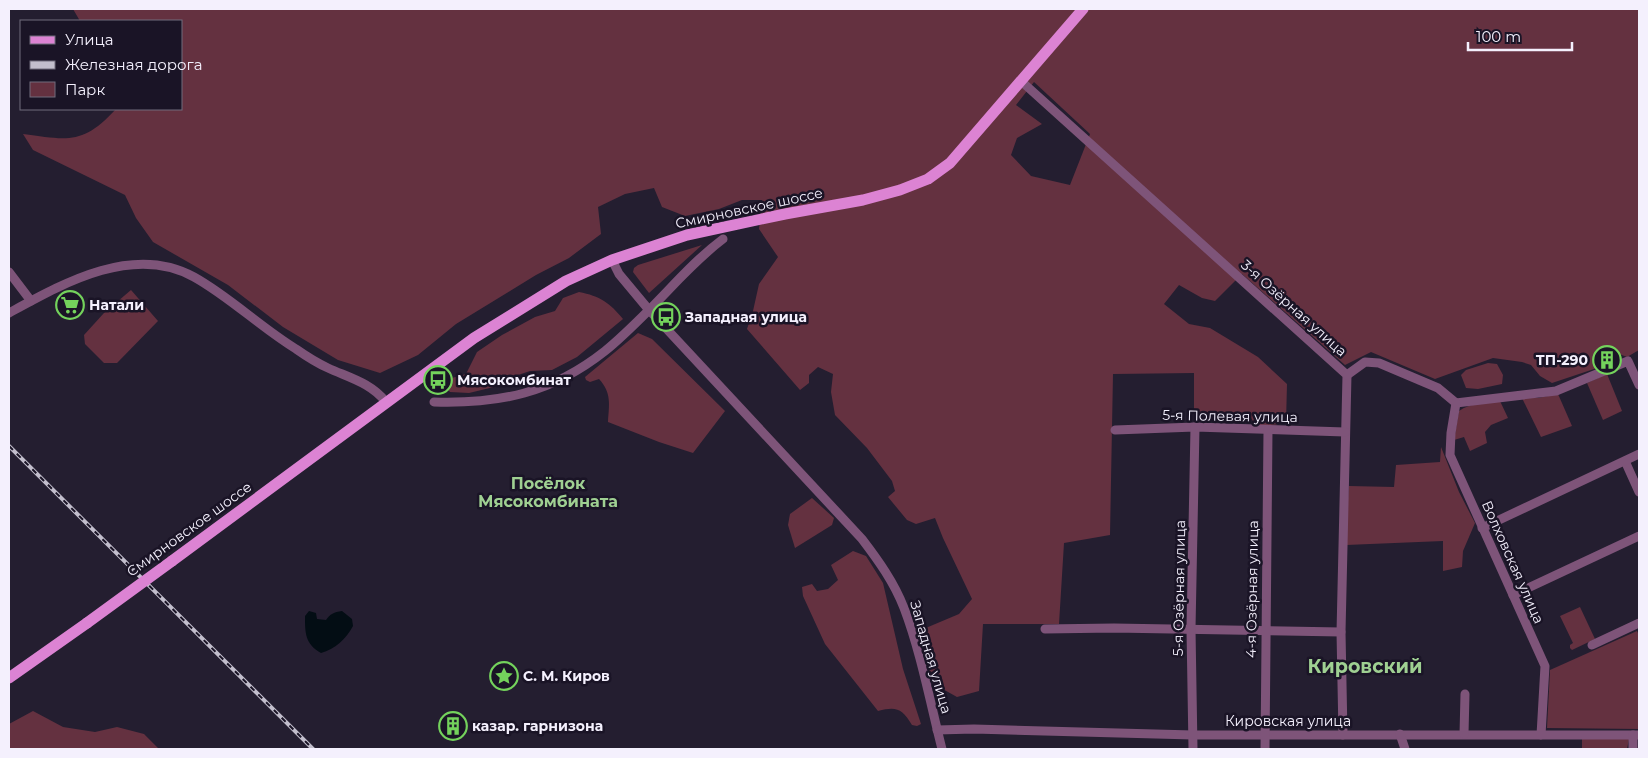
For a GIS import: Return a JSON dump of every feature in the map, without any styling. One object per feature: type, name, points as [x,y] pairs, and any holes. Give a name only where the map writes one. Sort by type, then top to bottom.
[{"type":"main road","name":"Смирновское шоссе","points":[[9,678],[172,561],[474,338],[566,281],[612,260],[687,235],[777,215],[863,200],[900,190],[928,179],[950,163],[1083,9]]},
{"type":"street","name":"3-я Озёрная улица","points":[[1021,82],[1347,375],[1344,432],[1341,632],[1343,735]]},
{"type":"street","name":"Смирновское шоссе","points":[[434,402],[499,400],[545,387],[574,373],[605,351],[702,256],[723,239]]},
{"type":"street","name":"Западная улица","points":[[612,260],[618,274],[649,310],[862,538],[882,566],[904,608],[927,687],[942,749]]},
{"type":"street","points":[[9,312],[76,279],[108,268],[156,265],[171,268],[196,278],[269,331],[326,368],[368,384],[386,402]]},
{"type":"street","points":[[9,272],[31,301]]},
{"type":"street","points":[[1347,375],[1365,362],[1379,363],[1438,388],[1456,403],[1556,391],[1628,361],[1639,385]]},
{"type":"street","name":"Волховская улица","points":[[1456,403],[1450,433],[1450,456],[1545,666],[1541,735]]},
{"type":"street","name":"5-я Полевая улица","points":[[1115,430],[1195,427],[1344,432]]},
{"type":"street","name":"5-я Озёрная улица","points":[[1193,749],[1191,629],[1195,427]]},
{"type":"street","name":"4-я Озёрная улица","points":[[1265,749],[1268,430]]},
{"type":"street","points":[[1482,528],[1639,454]]},
{"type":"street","points":[[1625,461],[1639,492]]},
{"type":"street","points":[[1513,595],[1639,536]]},
{"type":"street","points":[[1592,644],[1639,623]]},
{"type":"street","points":[[1046,628],[1341,632]]},
{"type":"street","points":[[1464,734],[1465,694]]},
{"type":"street","name":"Кировская улица","points":[[937,730],[974,729],[1193,735],[1636,735]]},
{"type":"street","points":[[1400,734],[1404,749]]},
{"type":"street","points":[[1633,749],[1636,735]]},
{"type":"green space","points":[[73,9],[1639,9],[1639,350],[1627,357],[1614,352],[1604,359],[1602,365],[1594,369],[1552,383],[1540,376],[1531,365],[1493,358],[1435,379],[1371,352],[1345,365],[1242,274],[1215,301],[1202,298],[1179,285],[1164,304],[1189,324],[1210,328],[1258,357],[1287,384],[1286,423],[1257,427],[1249,415],[1194,412],[1194,373],[1113,374],[1110,535],[1064,543],[1059,624],[983,624],[979,691],[957,697],[932,683],[921,630],[959,614],[972,599],[935,518],[916,524],[907,520],[888,497],[895,491],[892,481],[867,448],[835,415],[831,392],[833,374],[818,367],[809,375],[809,383],[800,390],[747,329],[759,284],[778,257],[759,229],[762,200],[742,200],[719,209],[685,216],[662,207],[654,188],[625,194],[598,207],[601,234],[569,258],[536,275],[456,324],[418,355],[380,373],[338,360],[283,327],[228,285],[153,242],[136,218],[125,195],[33,150],[23,134],[52,138],[74,137],[94,129],[115,110],[182,110],[182,20],[79,20]],"holes":[[[1034,82],[1090,134],[1070,185],[1031,176],[1011,155],[1017,138],[1042,124],[1016,105]]]},
{"type":"green space","points":[[702,245],[649,293],[633,272],[634,268],[638,265]]},
{"type":"green space","points":[[131,290],[158,321],[117,363],[104,363],[85,344],[84,335],[104,313]]},
{"type":"green space","points":[[579,292],[604,301],[623,319],[577,357],[552,370],[530,371],[509,378],[494,387],[469,393],[450,392],[446,387],[452,378],[466,374],[477,352],[502,335],[535,317],[555,311],[563,298]]},
{"type":"green space","points":[[638,333],[652,339],[725,411],[693,453],[608,422],[609,399],[606,389],[599,379],[590,382],[586,380],[585,377]]},
{"type":"green space","points":[[1488,363],[1497,364],[1503,375],[1502,384],[1478,389],[1466,388],[1461,375],[1466,370]]},
{"type":"green space","points":[[1607,374],[1622,411],[1603,420],[1587,383]]},
{"type":"green space","points":[[1558,394],[1572,426],[1541,437],[1522,398],[1538,398]]},
{"type":"green space","points":[[1500,401],[1508,418],[1491,425],[1485,432],[1487,443],[1470,451],[1464,437],[1454,440],[1459,411],[1484,402]]},
{"type":"green space","points":[[1441,447],[1459,492],[1475,523],[1463,551],[1462,567],[1443,571],[1443,541],[1346,545],[1349,486],[1394,487],[1396,465],[1440,462]]},
{"type":"green space","points":[[812,498],[834,518],[832,525],[795,548],[788,525],[790,514]]},
{"type":"green space","points":[[853,551],[866,556],[883,583],[903,669],[921,724],[917,726],[912,725],[905,715],[898,710],[878,711],[825,644],[803,596],[802,587],[812,584],[817,591],[828,589],[838,580],[831,565]]},
{"type":"green space","points":[[1580,607],[1595,639],[1572,650],[1570,645],[1573,643],[1560,616]]},
{"type":"green space","points":[[1637,631],[1639,635],[1639,729],[1547,728],[1550,670]]},
{"type":"green space","points":[[33,711],[63,727],[95,732],[117,727],[144,734],[159,749],[9,749],[9,724]]},
{"type":"green space","points":[[1582,739],[1629,739],[1627,749],[1582,749]]},
{"type":"shaded area","points":[[309,611],[316,613],[317,619],[326,620],[332,614],[342,611],[352,619],[353,626],[340,643],[321,653],[312,646],[307,638],[305,616]]},
{"type":"railway","points":[[9,446],[313,749]]},
{"type":"place","name":"Натали","points":[[70,305]]},
{"type":"place","name":"Западная улица","points":[[666,317]]},
{"type":"place","name":"ТП-290","points":[[1607,360]]},
{"type":"place","name":"Мясокомбинат","points":[[438,380]]},
{"type":"place","name":"С. М. Киров","points":[[504,676]]},
{"type":"place","name":"казар. гарнизона","points":[[453,726]]},
{"type":"district","name":"Посёлок Мясокомбината","points":[[548,492]]},
{"type":"district","name":"Кировский","points":[[1365,666]]}]
